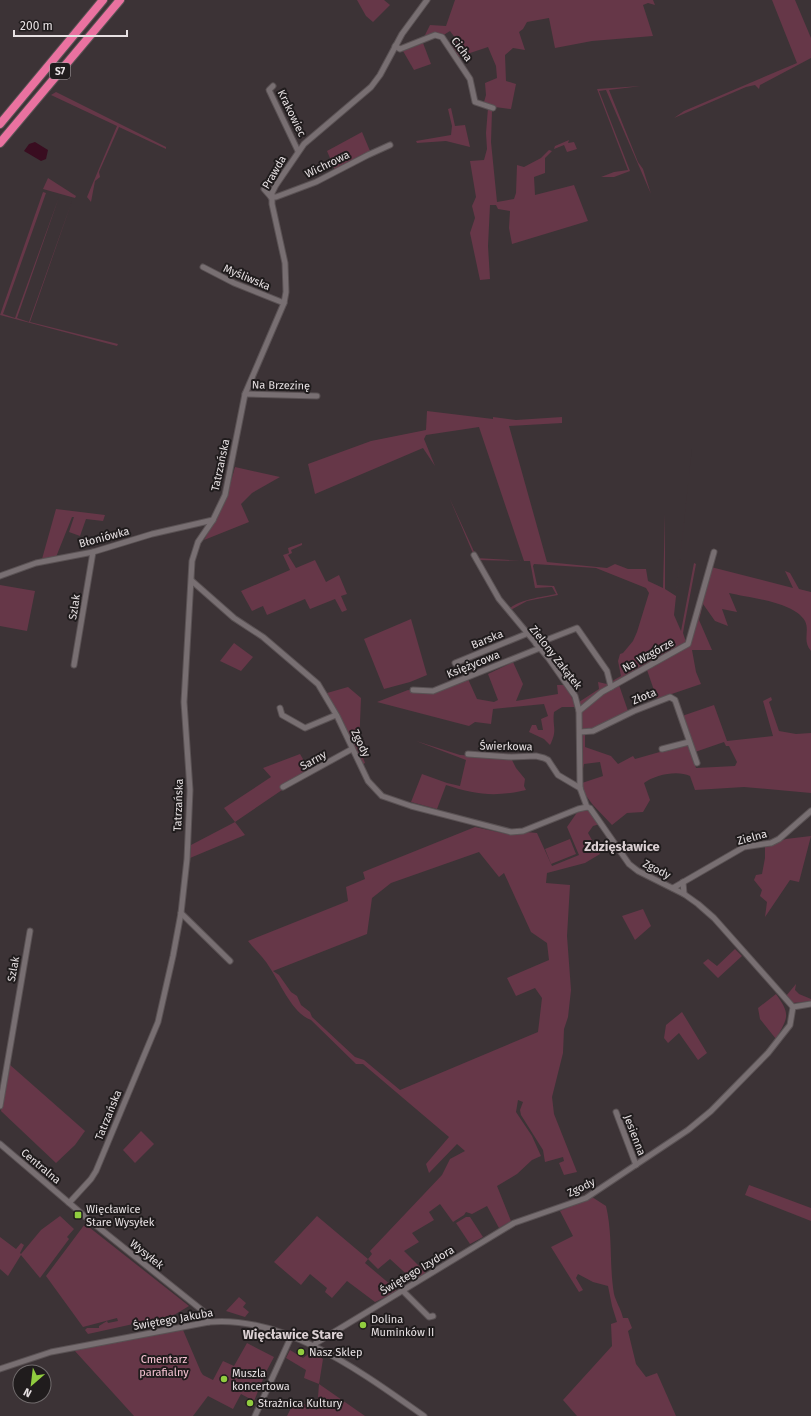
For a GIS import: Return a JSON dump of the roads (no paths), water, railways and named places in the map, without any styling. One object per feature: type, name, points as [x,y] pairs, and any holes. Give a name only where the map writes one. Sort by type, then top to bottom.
[{"type":"highway","name":"S7","points":[[0,124],[103,0]]},
{"type":"highway","name":"S7","points":[[0,142],[120,0]]},
{"type":"street","name":"Prawda","points":[[245,394],[284,303],[286,286],[285,263],[271,197],[276,185],[298,151],[312,137],[352,105],[380,76],[395,46],[427,0]]},
{"type":"street","name":"Cicha","points":[[395,46],[400,49],[435,35],[442,37],[470,79],[475,102],[493,108]]},
{"type":"street","name":"Krakowiec","points":[[273,86],[269,90],[298,151]]},
{"type":"street","name":"Wichrowa","points":[[271,197],[276,197],[316,182],[390,145]]},
{"type":"street","points":[[264,189],[271,197]]},
{"type":"street","name":"Myśliwska","points":[[203,267],[234,283],[284,303]]},
{"type":"street","name":"Na Brzezinę","points":[[245,394],[317,396]]},
{"type":"street","name":"Tatrzańska","points":[[69,1203],[91,1179],[96,1171],[158,1022],[181,913],[186,859],[190,790],[184,702],[192,561],[195,548],[214,520],[229,481],[245,394]]},
{"type":"street","name":"Błoniówka","points":[[0,576],[36,563],[93,552],[152,534],[214,520]]},
{"type":"street","name":"Szlak","points":[[74,665],[93,552]]},
{"type":"street","name":"Na Wzgórze","points":[[579,711],[611,687],[688,644],[714,552]]},
{"type":"street","name":"Zielony Zakątek","points":[[474,555],[499,600],[526,634],[538,646],[571,689],[579,711],[580,788],[587,807]]},
{"type":"street","name":"Zgody","points":[[192,581],[234,618],[263,637],[318,684],[336,715],[368,781],[382,796],[411,806],[497,830],[511,832],[523,831],[587,807],[594,811],[614,845],[628,864],[638,871],[684,894],[714,918],[793,1007],[792,1017],[787,1029],[768,1053],[721,1101],[688,1130],[586,1198],[534,1216]]},
{"type":"street","name":"Księżycowa","points":[[413,690],[433,692],[577,628],[608,671],[611,687]]},
{"type":"street","name":"Barska","points":[[455,663],[526,634]]},
{"type":"street","name":"Złota","points":[[580,732],[593,731],[634,711],[670,697],[675,700],[697,763]]},
{"type":"street","points":[[280,708],[282,715],[305,728],[336,715]]},
{"type":"street","points":[[662,749],[689,742]]},
{"type":"street","name":"Sarny","points":[[283,787],[352,749]]},
{"type":"street","name":"Świerkowa","points":[[468,754],[511,757],[536,756],[544,758],[548,760],[558,775],[580,788]]},
{"type":"street","name":"Zielna","points":[[673,888],[744,847],[771,843],[779,839],[811,811]]},
{"type":"street","points":[[684,882],[684,894]]},
{"type":"street","points":[[181,913],[230,961]]},
{"type":"street","name":"Szlak","points":[[0,1106],[30,931]]},
{"type":"street","points":[[793,1007],[811,1004]]},
{"type":"street","name":"Jesienna","points":[[616,1112],[636,1165]]},
{"type":"street","name":"Centralna","points":[[0,1144],[69,1203]]},
{"type":"street","name":"Wysyłek","points":[[69,1203],[203,1311],[209,1322]]},
{"type":"street","name":"Świętego Izydora","points":[[313,1347],[316,1343],[356,1317],[403,1291],[514,1223],[534,1216]]},
{"type":"street","points":[[403,1291],[430,1317],[433,1316]]},
{"type":"street","name":"Świętego Jakuba","points":[[0,1369],[51,1352],[225,1320],[252,1324],[291,1337],[313,1347],[368,1377],[424,1416]]},
{"type":"street","points":[[255,1416],[291,1337]]},
{"type":"place","name":"Więcławice Stare Wysyłek","points":[[78,1215]]},
{"type":"place","name":"Dolina Muminków II","points":[[363,1325]]},
{"type":"place","name":"Nasz Sklep","points":[[301,1352]]},
{"type":"place","name":"Muszla koncertowa","points":[[224,1379]]},
{"type":"place","name":"Strażnica Kultury","points":[[250,1403]]},
{"type":"district","name":"Zdzięsławice","points":[[622,846]]},
{"type":"district","name":"Więcławice Stare","points":[[293,1334]]},
{"type":"park label","name":"Cmentarz parafialny","points":[[164,1365]]}]
